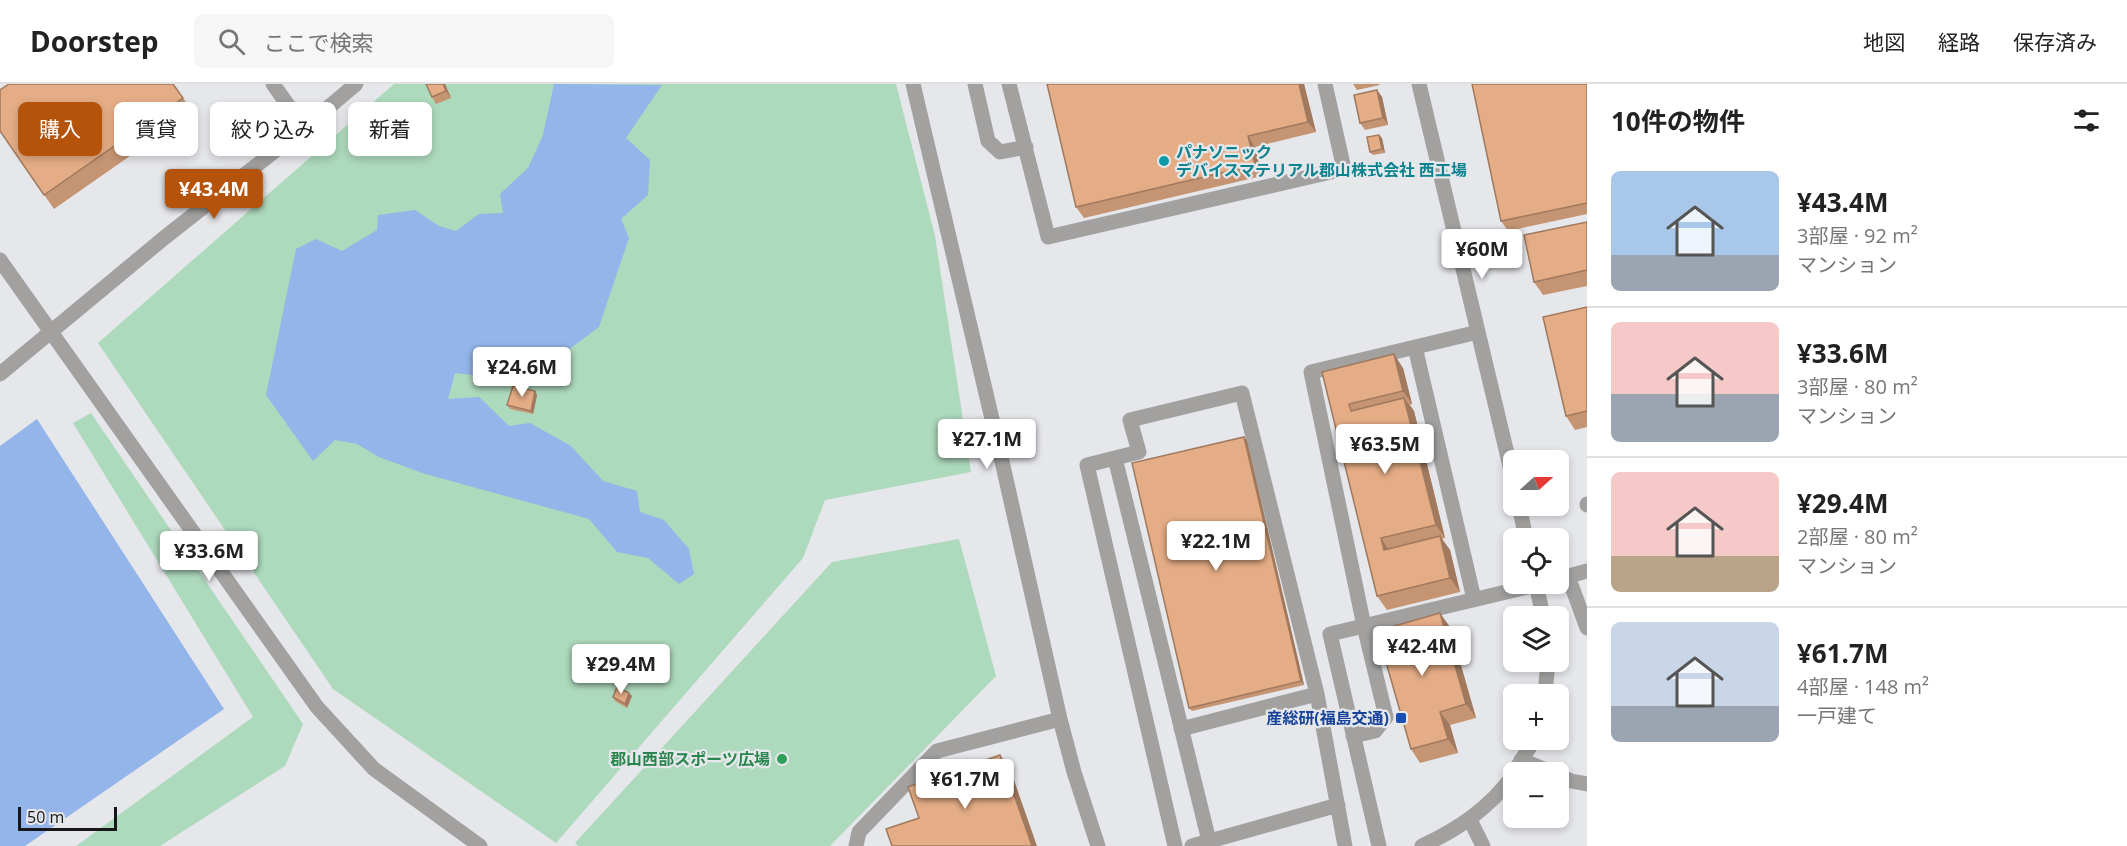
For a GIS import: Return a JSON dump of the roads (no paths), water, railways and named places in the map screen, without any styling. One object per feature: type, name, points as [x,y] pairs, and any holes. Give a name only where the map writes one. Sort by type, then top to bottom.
[{"type":"street","points":[[273,84],[286,102]]},
{"type":"street","points":[[335,102],[356,84]]},
{"type":"street","points":[[913,84],[1060,719],[1098,846]]},
{"type":"street","points":[[975,84],[988,141],[1000,152],[1026,147]]},
{"type":"street","points":[[1010,84],[1048,237],[1344,169],[1325,84]]},
{"type":"street","points":[[1419,84],[1506,450]]},
{"type":"street","points":[[0,374],[164,238],[268,156]]},
{"type":"street","points":[[0,260],[317,706],[374,769],[480,846]]},
{"type":"street","points":[[1353,736],[1375,731],[1386,717],[1364,626],[1311,372],[1478,332]]},
{"type":"street","points":[[1415,347],[1474,599]]},
{"type":"street","points":[[1175,846],[1087,465],[1139,452],[1130,420],[1242,393],[1317,694],[1345,846]]},
{"type":"street","points":[[1115,458],[1209,841]]},
{"type":"street","points":[[1569,576],[1587,571]]},
{"type":"street","points":[[1569,590],[1587,628]]},
{"type":"street","points":[[1379,846],[1330,634],[1503,592]]},
{"type":"street","points":[[1181,729],[1317,694]]},
{"type":"street","points":[[856,846],[859,832],[938,751],[1060,719]]},
{"type":"street","points":[[1569,780],[1587,784]]},
{"type":"street","points":[[1422,846],[1470,820],[1503,787]]},
{"type":"street","points":[[1192,846],[1338,805]]},
{"type":"street","points":[[1470,820],[1483,846]]},
{"type":"water","points":[[554,84],[662,85],[626,138],[650,160],[648,195],[621,219],[629,238],[599,327],[568,350],[544,357],[504,362],[490,377],[455,373],[448,399],[479,397],[509,426],[530,423],[571,446],[603,481],[637,491],[640,512],[664,520],[689,549],[694,574],[679,584],[648,558],[617,552],[589,519],[422,473],[379,457],[357,444],[335,440],[313,461],[266,395],[296,249],[316,239],[342,251],[377,230],[378,215],[415,210],[439,226],[456,231],[479,214],[503,213],[500,194],[528,168],[543,135]]},
{"type":"water","points":[[37,419],[224,709],[25,846],[0,846],[0,446]]},
{"type":"place","name":"パナソニック デバイスマテリアル郡山株式会社 西工場","points":[[1164,161]]},
{"type":"place","name":"産総研(福島交通)","points":[[1401,718]]},
{"type":"place","name":"郡山西部スポーツ広場","points":[[782,759]]}]
